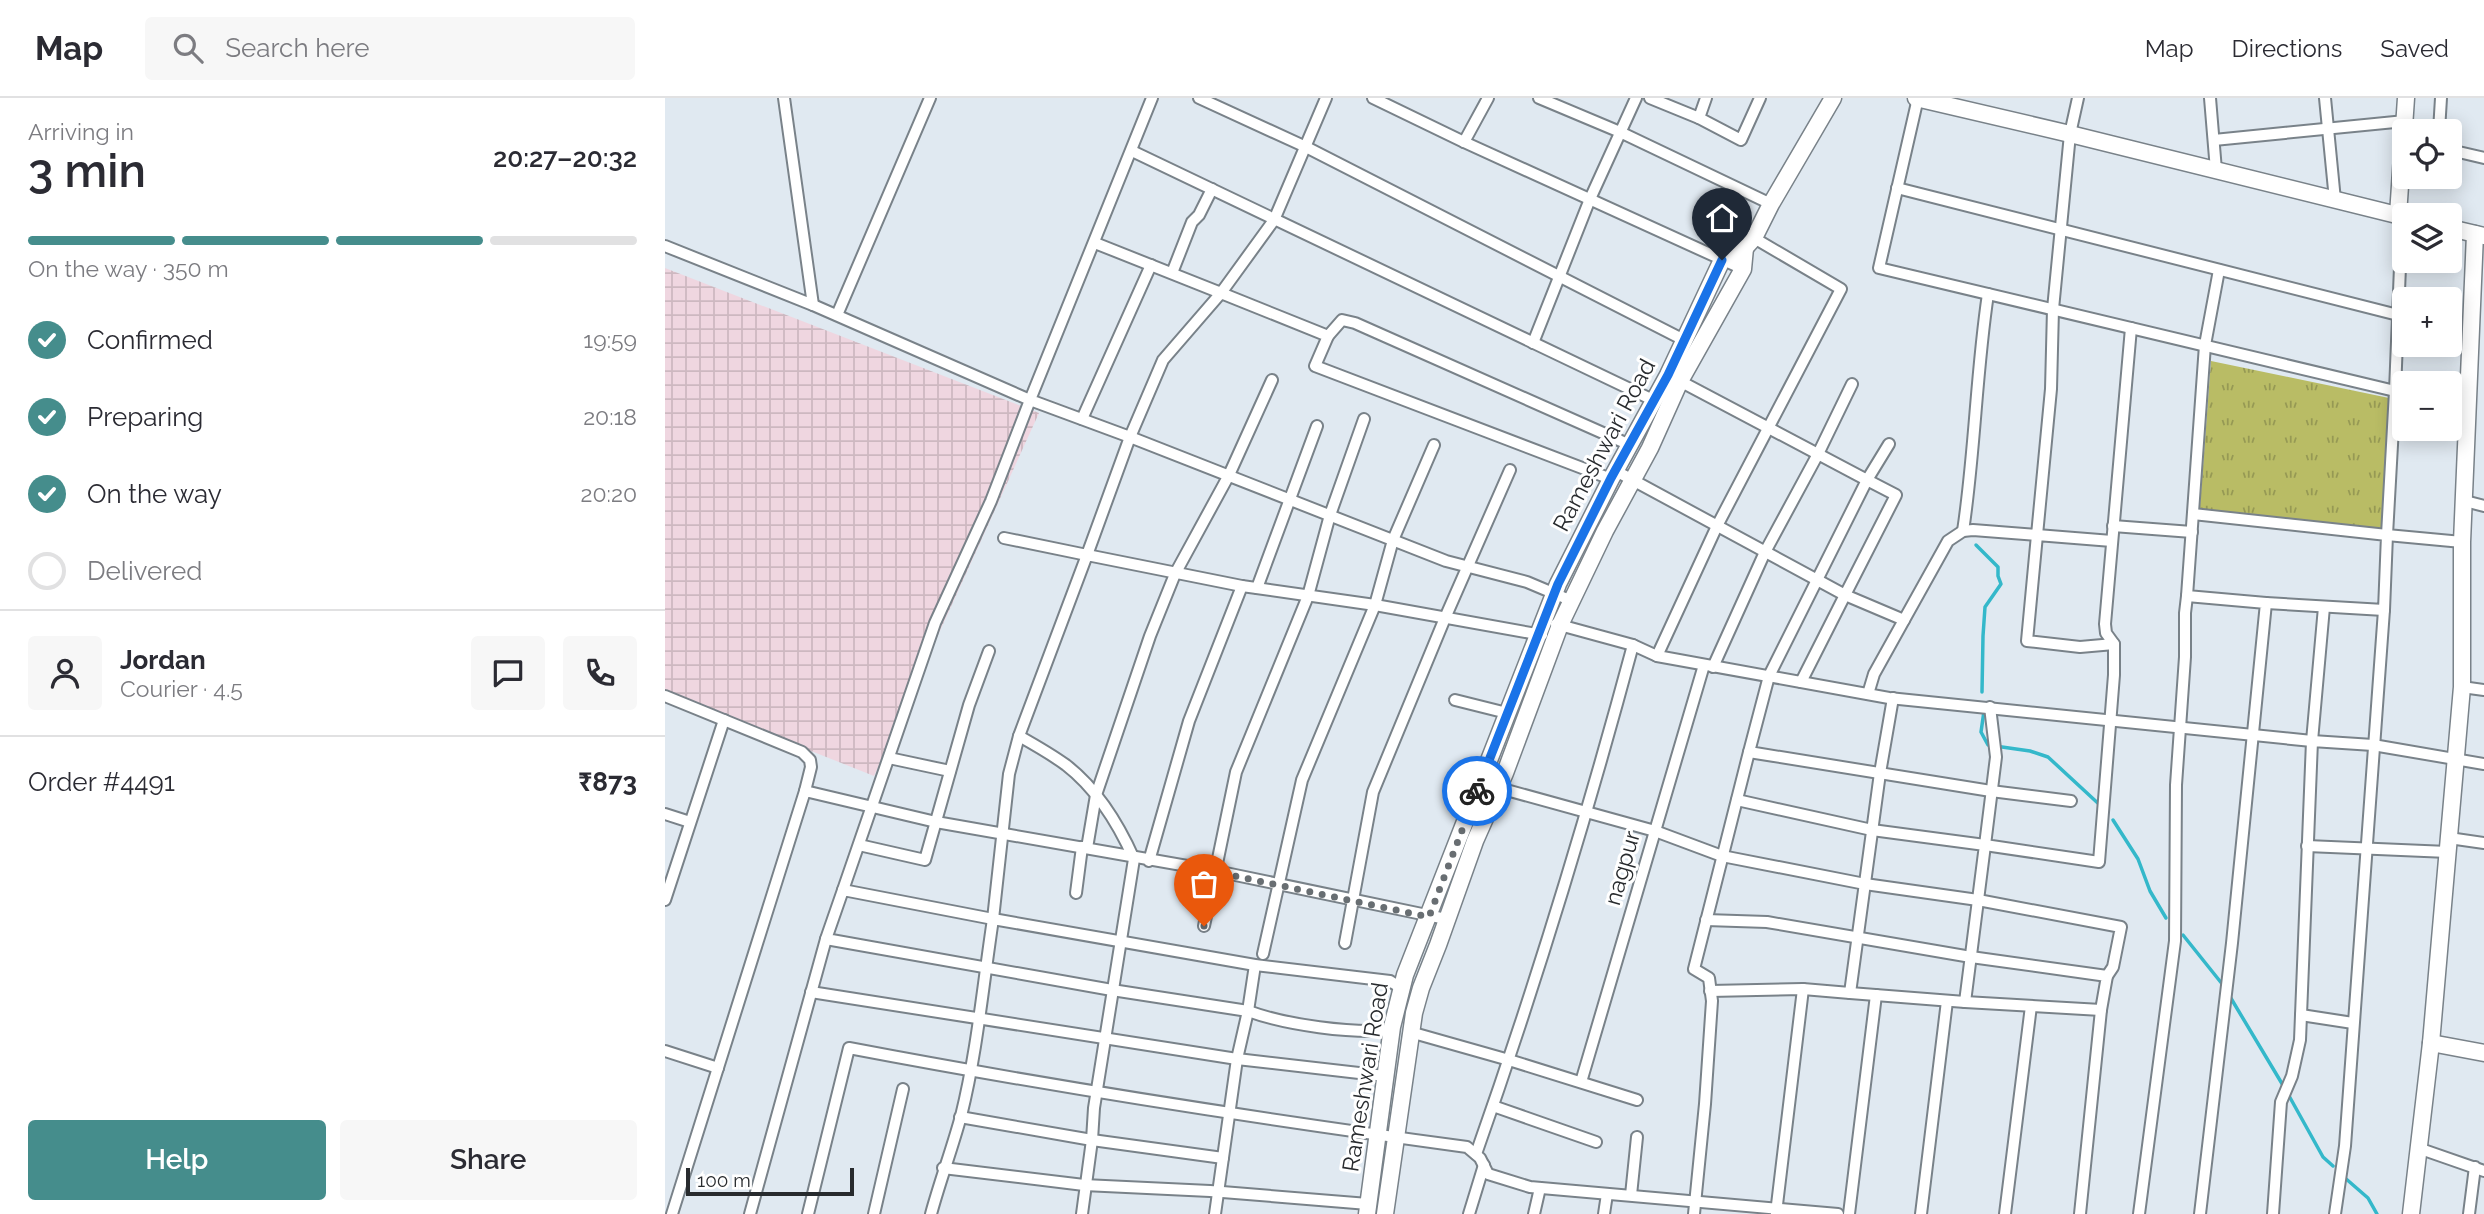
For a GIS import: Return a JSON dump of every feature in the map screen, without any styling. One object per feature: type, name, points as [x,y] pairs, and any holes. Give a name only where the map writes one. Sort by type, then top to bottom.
[{"type":"street","points":[[784,98],[813,305]]},
{"type":"street","points":[[837,315],[930,98]]},
{"type":"street","points":[[750,1214],[826,939],[935,623],[991,501],[1152,98]]},
{"type":"street","points":[[1199,98],[1306,147],[1684,340]]},
{"type":"street","points":[[931,1214],[960,1117],[970,1071],[993,919],[1009,774],[1019,736],[1130,437],[1163,359],[1221,293],[1275,220],[1327,98]]},
{"type":"street","points":[[1373,98],[1743,268]]},
{"type":"street","points":[[1464,142],[1488,98]]},
{"type":"street","points":[[1539,98],[1556,102],[1771,204]]},
{"type":"street","points":[[1534,343],[1590,199],[1636,98]]},
{"type":"street","points":[[1650,98],[1699,118],[1741,140],[1761,98]]},
{"type":"street","points":[[1699,118],[1706,98]]},
{"type":"street","points":[[1385,1214],[1410,1032],[1420,988],[1558,632],[1633,480],[1674,378],[1743,268],[1749,243],[1833,98]]},
{"type":"street","points":[[2392,214],[1917,98],[1879,268],[2392,390]]},
{"type":"street","points":[[2078,98],[2070,134],[2053,309],[2051,389],[2027,641],[2080,646],[2114,644]]},
{"type":"street","points":[[2210,98],[2215,170]]},
{"type":"street","points":[[2325,98],[2335,200]]},
{"type":"street","points":[[2405,119],[2406,98]]},
{"type":"street","points":[[2440,119],[2441,98]]},
{"type":"street","points":[[2214,140],[2392,122]]},
{"type":"street","points":[[1132,151],[1653,400]]},
{"type":"street","points":[[2462,153],[2484,158]]},
{"type":"street","points":[[1172,273],[1192,222],[1199,215],[1212,188]]},
{"type":"street","points":[[1898,188],[2392,313]]},
{"type":"street","points":[[2411,1214],[2431,1043],[2445,847],[2451,759],[2458,542],[2465,501],[2480,235],[2462,231]]},
{"type":"street","points":[[1095,243],[1328,336]]},
{"type":"street","points":[[1722,260],[1749,243]]},
{"type":"street","points":[[1657,656],[1717,526],[1841,289],[1749,243]]},
{"type":"street","points":[[665,246],[837,315],[1030,400],[1446,561],[1527,582],[1571,601]]},
{"type":"street","name":"Rameshwari Road","points":[[1368,1209],[1385,1076],[1401,988],[1554,593],[1653,400],[1674,378],[1684,340],[1722,260]]},
{"type":"street","points":[[1082,419],[1151,265]]},
{"type":"street","points":[[2139,1214],[2175,941],[2176,785],[2185,657],[2185,613],[2205,345],[2219,270]]},
{"type":"street","points":[[1963,531],[1988,294]]},
{"type":"street","points":[[1630,445],[1355,323],[1342,320],[1328,336],[1315,366],[1633,480],[1845,595],[1904,620]]},
{"type":"street","points":[[1737,800],[1872,830],[2099,862],[2114,676],[2114,644],[2106,634],[2105,624],[2131,328]]},
{"type":"street","points":[[1674,378],[1896,495],[1801,682]]},
{"type":"street","points":[[1076,893],[1096,795],[1150,636],[1175,574],[1229,475],[1272,380]]},
{"type":"street","name":"nagpur","points":[[1581,1082],[1655,831],[1708,666],[1852,384]]},
{"type":"street","points":[[1204,926],[1236,772],[1308,596],[1329,515],[1364,419]]},
{"type":"street","points":[[1258,588],[1317,426]]},
{"type":"street","points":[[2335,1214],[2345,1146],[2384,610],[2392,441]]},
{"type":"street","points":[[1694,1214],[1712,1001],[1709,978],[1694,969],[1706,920],[1769,676],[1867,480],[1889,444]]},
{"type":"street","points":[[1263,954],[1302,780],[1375,605],[1393,540],[1434,445]]},
{"type":"street","points":[[1345,943],[1373,792],[1510,470]]},
{"type":"street","points":[[2465,501],[2484,506]]},
{"type":"street","points":[[2193,514],[2458,542]]},
{"type":"street","points":[[2113,526],[2192,532]]},
{"type":"street","points":[[1868,694],[1874,674],[1948,541],[1963,531],[2112,541]]},
{"type":"street","points":[[1004,538],[1242,586],[1445,618],[1540,627],[1633,645],[1657,656],[1893,698],[2253,736],[2373,745],[2484,764]]},
{"type":"street","points":[[2451,759],[2462,687],[2458,542]]},
{"type":"street","points":[[1149,861],[1189,721],[1242,586]]},
{"type":"street","points":[[2187,596],[2384,610]]},
{"type":"street","points":[[2200,1214],[2266,603]]},
{"type":"street","points":[[2273,1214],[2281,1102],[2292,1076],[2300,1040],[2312,740],[2324,607]]},
{"type":"street","points":[[1476,1154],[1509,1060],[1586,810],[1633,645]]},
{"type":"street","points":[[859,845],[925,860],[969,705],[989,651]]},
{"type":"street","points":[[2462,687],[2484,690]]},
{"type":"street","points":[[665,696],[802,752],[810,760],[811,767],[672,1214]]},
{"type":"street","points":[[1850,993],[1893,698]]},
{"type":"street","points":[[1455,700],[1507,713]]},
{"type":"street","points":[[1965,1002],[1996,757],[1990,708]]},
{"type":"street","points":[[665,900],[724,720]]},
{"type":"street","points":[[1019,736],[1066,765],[1087,783],[1119,825],[1134,859],[1105,1036],[1082,1214]]},
{"type":"street","points":[[1749,752],[1991,791],[2071,801]]},
{"type":"street","points":[[889,758],[950,771]]},
{"type":"street","points":[[1481,783],[1499,790],[1586,810],[1723,856],[1865,884],[1978,900],[2120,927],[2113,967],[2107,976],[2101,1010],[2080,1214]]},
{"type":"street","points":[[805,791],[936,822],[1216,872],[1446,919]]},
{"type":"street","points":[[665,814],[690,822]]},
{"type":"street","points":[[2307,846],[2445,847],[2484,843]]},
{"type":"street","points":[[2401,1214],[2445,847]]},
{"type":"street","points":[[843,890],[1120,943],[1255,965],[1390,981],[1401,988]]},
{"type":"street","points":[[1706,920],[1767,922],[1971,957],[2107,976]]},
{"type":"street","points":[[826,939],[1112,990],[1248,1011],[1264,1017],[1364,1030],[1392,1030]]},
{"type":"street","points":[[1215,1214],[1237,1059],[1255,965]]},
{"type":"street","points":[[1710,991],[1803,989],[2101,1010]]},
{"type":"street","points":[[1776,1211],[1803,989]]},
{"type":"street","points":[[811,992],[1105,1036],[1237,1059],[1385,1076]]},
{"type":"street","points":[[1849,1214],[1876,995]]},
{"type":"street","points":[[1921,1214],[1947,1001]]},
{"type":"street","points":[[2005,1214],[2031,1006]]},
{"type":"street","points":[[2301,1015],[2353,1023]]},
{"type":"street","points":[[1410,1032],[1637,1100]]},
{"type":"street","points":[[2431,1043],[2484,1053]]},
{"type":"street","points":[[809,1214],[849,1048],[970,1071],[1230,1113],[1467,1147],[1476,1154],[1488,1174],[1530,1188],[1632,1195],[1776,1211],[1838,1214]]},
{"type":"street","points":[[665,1051],[718,1068]]},
{"type":"street","points":[[874,1214],[903,1089]]},
{"type":"street","points":[[1493,1106],[1595,1142]]},
{"type":"street","points":[[960,1117],[1092,1140],[1223,1158]]},
{"type":"street","points":[[1632,1195],[1637,1137]]},
{"type":"street","points":[[2418,1148],[2479,1169],[2469,1214]]},
{"type":"street","points":[[1469,1214],[1484,1166]]},
{"type":"street","points":[[943,1168],[1084,1185],[1218,1191],[1368,1209]]},
{"type":"street","points":[[1534,1214],[1540,1188]]},
{"type":"street","points":[[1604,1214],[1607,1194]]},
{"type":"shaded area","points":[[665,268],[1039,413],[874,776],[665,693]]},
{"type":"green space","points":[[2211,361],[2389,398],[2381,530],[2199,519]]},
{"type":"waterway","points":[[1976,545],[1998,567],[2001,584],[1985,607],[1982,692]]},
{"type":"waterway","points":[[1984,711],[1981,732],[1988,745],[2030,751],[2048,757],[2101,806]]},
{"type":"waterway","points":[[2113,820],[2138,859],[2150,891],[2166,918]]},
{"type":"waterway","points":[[2183,935],[2223,985]]},
{"type":"waterway","points":[[2229,995],[2284,1087]]},
{"type":"waterway","points":[[2288,1094],[2323,1157],[2333,1166]]},
{"type":"waterway","points":[[2345,1178],[2368,1198],[2377,1214]]},
{"type":"way so far","points":[[1204,926],[1216,872],[1429,917],[1477,791]]},
{"type":"route","points":[[1477,791],[1558,584],[1611,478],[1668,375],[1722,260]]}]
